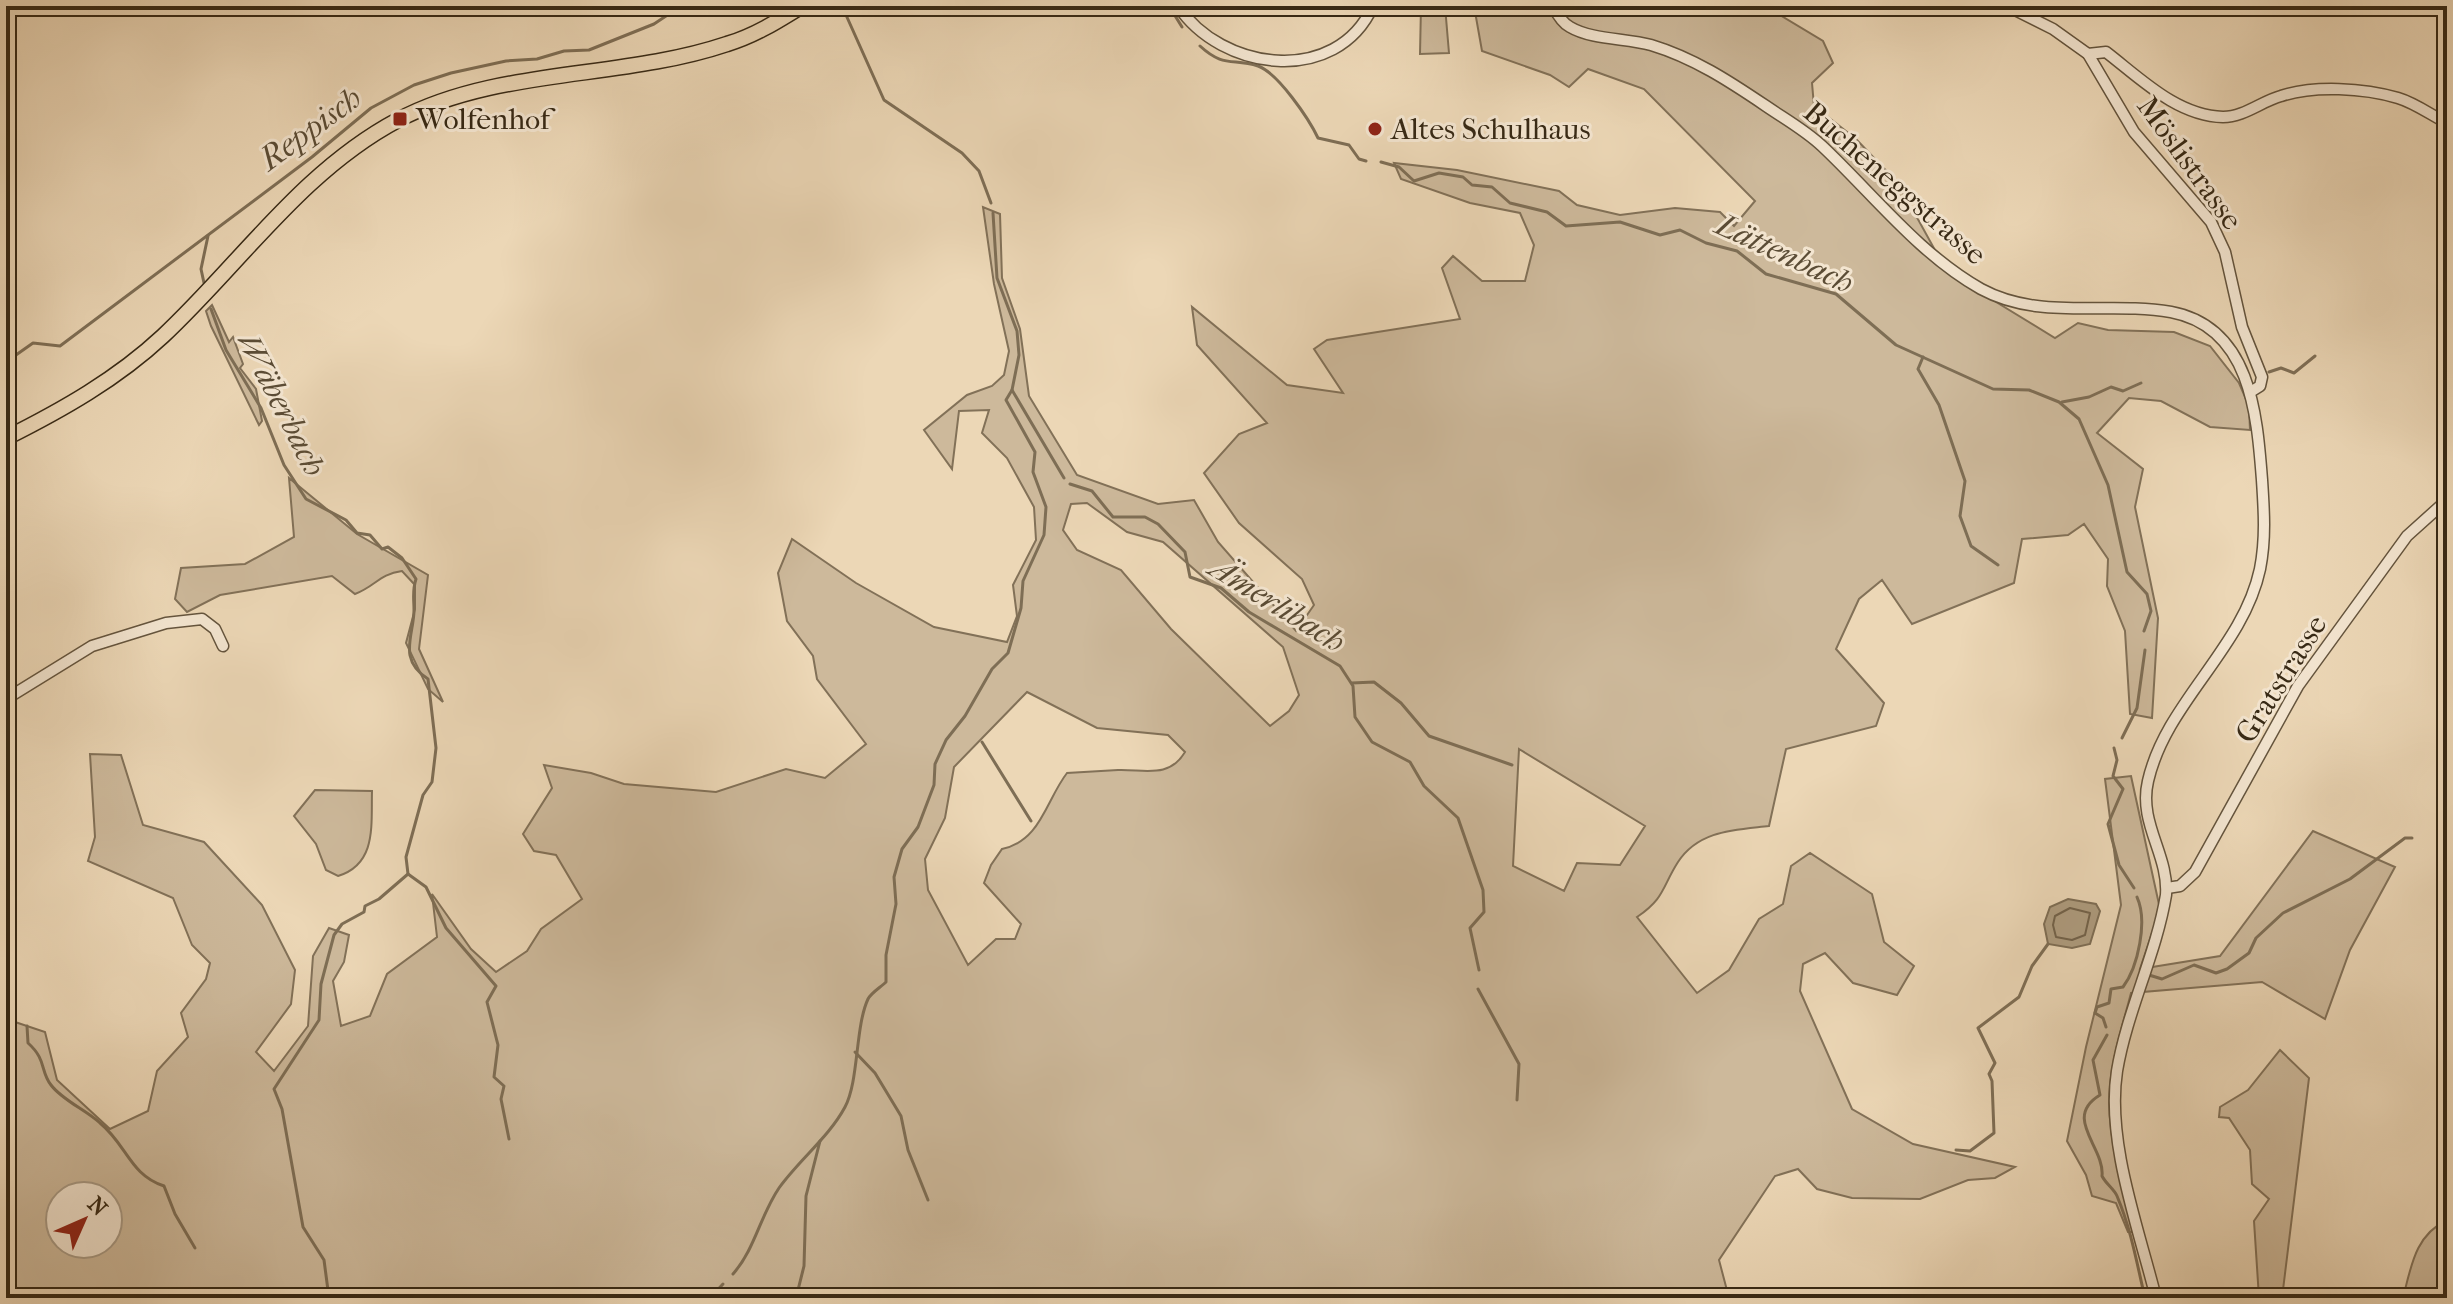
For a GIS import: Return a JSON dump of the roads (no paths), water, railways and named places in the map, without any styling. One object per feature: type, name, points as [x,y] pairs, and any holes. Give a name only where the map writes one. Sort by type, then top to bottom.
[{"type":"main road","points":[[6,438],[92,390],[141,355],[200,299],[311,182],[400,119],[441,102],[490,89],[641,65],[727,44],[760,31],[802,6]]},
{"type":"street","points":[[1178,6],[1199,32],[1218,45],[1248,56],[1285,61],[1304,60],[1336,47],[1361,26],[1373,6]]},
{"type":"street","name":"Bucheneggstrasse","points":[[1553,6],[1569,27],[1652,46],[1717,73],[1805,132],[1888,214],[1979,288],[2031,306],[2158,311],[2191,318],[2224,344],[2252,391],[2258,424],[2265,528],[2262,558],[2251,599],[2240,623],[2165,740],[2151,769],[2146,812],[2167,888]]},
{"type":"street","name":"Möslistrasse","points":[[2007,6],[2043,22],[2088,54],[2134,132],[2217,231],[2242,327],[2262,377],[2260,386],[2252,391]]},
{"type":"street","points":[[2088,54],[2106,52],[2150,88],[2213,116],[2234,116],[2291,93],[2346,91],[2398,98],[2447,123]]},
{"type":"street","name":"Gratstrasse","points":[[2167,888],[2180,886],[2195,872],[2298,686],[2407,536],[2447,500]]},
{"type":"street","points":[[6,699],[92,646],[175,621],[202,619],[215,629],[223,646]]},
{"type":"street","points":[[2156,1298],[2121,1155],[2114,1104],[2124,1036],[2167,888]]},
{"type":"water","points":[[2068,899],[2096,904],[2100,911],[2090,944],[2072,948],[2048,944],[2044,924],[2050,907]]},
{"type":"waterway","name":"Reppisch","points":[[6,362],[33,343],[60,346],[312,157],[371,108],[414,85],[506,61],[589,50],[654,24],[681,6]]},
{"type":"waterway","name":"Ämerlibach","points":[[842,6],[884,100],[962,153],[979,171],[991,203]]},
{"type":"waterway","name":"Lättenbach","points":[[1169,6],[1182,27]]},
{"type":"waterway","name":"Lättenbach","points":[[1200,46],[1222,60],[1266,70],[1292,98],[1318,138],[1349,145],[1359,159],[1366,161]]},
{"type":"waterway","name":"Lättenbach","points":[[1381,162],[1399,167],[1414,181],[1439,173],[1463,177],[1472,185],[1492,187],[1510,203],[1547,212],[1566,226],[1620,222],[1660,235],[1680,230],[1706,243],[1737,251],[1766,274],[1836,294],[1896,345],[1993,389],[2029,390],[2059,402],[2079,419],[2108,485],[2127,572],[2147,594],[2151,611],[2144,631]]},
{"type":"waterway","name":"Ämerlibach","points":[[993,213],[997,278],[1017,331],[1019,355],[1012,390],[1064,478]]},
{"type":"waterway","name":"Wäberbach","points":[[204,283],[201,269],[208,236]]},
{"type":"waterway","name":"Wäberbach","points":[[211,309],[226,350],[261,408],[284,465],[306,499],[346,520],[357,533],[370,535],[382,549],[388,547],[402,558],[416,579],[410,655],[418,671],[428,679],[436,748],[432,782],[423,795],[406,857],[408,874],[379,899],[365,906],[364,912],[342,924],[334,935],[321,984],[319,1020],[274,1089],[282,1109],[303,1227],[324,1260],[329,1298]]},
{"type":"waterway","points":[[2269,372],[2281,368],[2294,373],[2315,356]]},
{"type":"waterway","points":[[1923,357],[1918,369],[1939,405],[1965,481],[1960,516],[1971,546],[1998,565]]},
{"type":"waterway","points":[[2062,402],[2089,397],[2111,387],[2123,391],[2141,383]]},
{"type":"waterway","points":[[733,1274],[747,1254],[779,1188],[831,1128],[845,1107],[853,1083],[864,1011],[869,997],[886,982],[886,955],[896,904],[894,877],[902,849],[918,827],[934,785],[935,764],[946,740],[965,716],[992,669],[1008,653],[1021,608],[1023,581],[1044,535],[1046,507],[1033,472],[1035,452],[1006,400],[1012,390]]},
{"type":"waterway","name":"Ämerlibach","points":[[1070,484],[1092,491],[1113,517],[1145,517],[1158,524],[1185,552],[1190,577],[1221,588],[1249,612],[1340,666],[1353,686],[1355,717],[1372,742],[1410,762],[1424,786],[1458,818],[1483,890],[1484,912],[1470,928],[1479,970]]},
{"type":"waterway","name":"Lättenbach","points":[[2122,738],[2137,708],[2145,650]]},
{"type":"waterway","points":[[1352,683],[1374,682],[1401,703],[1429,736],[1512,765]]},
{"type":"waterway","points":[[982,742],[1031,821]]},
{"type":"waterway","name":"Lättenbach","points":[[2114,748],[2117,760],[2113,776],[2123,789],[2108,824],[2119,865],[2134,888]]},
{"type":"waterway","points":[[2149,975],[2162,979],[2194,965],[2216,973],[2227,969],[2249,953],[2256,938],[2283,913],[2350,879],[2405,838],[2412,838]]},
{"type":"waterway","points":[[408,874],[426,887],[446,928],[496,986],[487,1002],[498,1045],[494,1077],[504,1086],[501,1099],[509,1139]]},
{"type":"waterway","name":"Lättenbach","points":[[2106,1027],[2103,1018],[2095,1013],[2097,1007],[2109,1003],[2111,989],[2123,987],[2133,968],[2140,944],[2142,918],[2137,897]]},
{"type":"waterway","points":[[1956,1150],[1970,1151],[1994,1133],[1989,1074],[1995,1063],[1978,1028],[2019,997],[2032,966],[2048,944]]},
{"type":"waterway","points":[[1478,989],[1519,1064],[1517,1100]]},
{"type":"waterway","points":[[27,1026],[28,1043],[41,1060],[51,1085],[109,1132],[143,1175],[164,1186],[175,1214],[195,1248]]},
{"type":"waterway","name":"Lättenbach","points":[[2107,1035],[2093,1060],[2100,1095],[2089,1104],[2085,1123],[2098,1154],[2102,1176],[2116,1193],[2122,1208],[2145,1298]]},
{"type":"waterway","points":[[855,1052],[875,1073],[901,1116],[908,1150],[928,1200]]},
{"type":"waterway","points":[[796,1298],[804,1266],[806,1196],[820,1141]]},
{"type":"waterway","points":[[710,1298],[723,1284]]},
{"type":"place","name":"Wolfenhof","points":[[400,119]]},
{"type":"place","name":"Altes Schulhaus","points":[[1375,129]]}]
